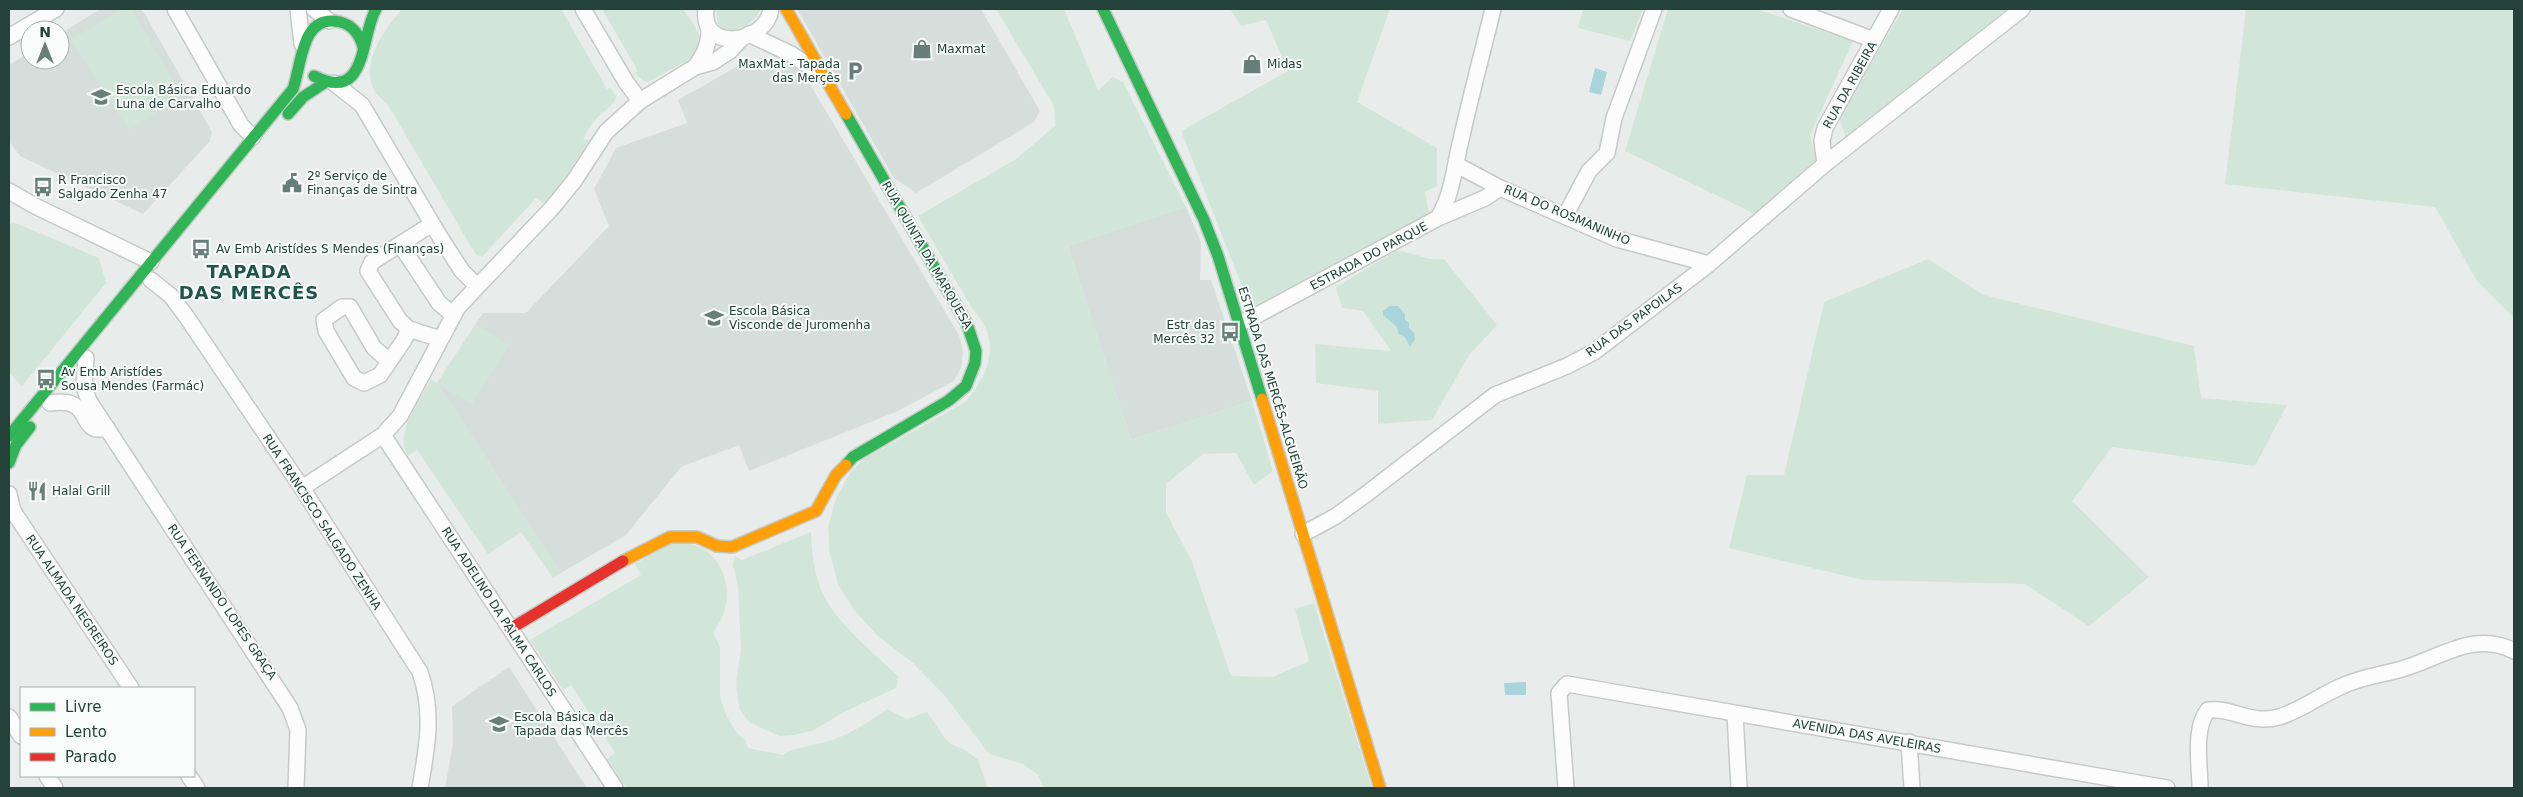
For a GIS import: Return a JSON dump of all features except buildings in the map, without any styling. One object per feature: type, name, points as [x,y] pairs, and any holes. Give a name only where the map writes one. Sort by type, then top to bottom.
[{"type":"street","points":[[9,37],[56,9]]},
{"type":"street","points":[[175,9],[240,125],[253,137]]},
{"type":"street","points":[[298,9],[302,50],[307,69],[312,75],[330,82],[362,105],[432,224],[462,271],[477,286]]},
{"type":"street","points":[[314,9],[333,21],[352,27],[364,47]]},
{"type":"street","points":[[362,105],[360,81],[364,47],[368,24],[376,9]]},
{"type":"street","points":[[582,9],[626,82],[640,101]]},
{"type":"street","points":[[696,67],[704,56],[709,40],[709,28],[704,20],[706,9]]},
{"type":"street","points":[[302,488],[383,436],[400,416],[453,315],[477,286],[552,208],[578,175],[606,132],[640,101],[696,67],[713,62],[730,51],[745,36],[764,24],[770,15],[771,9]]},
{"type":"street","name":"RUA QUINTA DA MARQUESA","points":[[510,629],[625,560],[670,537],[697,536],[717,546],[732,546],[816,511],[836,475],[853,457],[955,396],[971,376],[976,351],[967,324],[824,77],[815,56],[786,9]]},
{"type":"street","name":"ESTRADA DAS MERCÊS-ALGUEIRÃO","points":[[1103,9],[1210,233],[1380,788]]},
{"type":"street","name":"ESTRADA DO PARQUE","points":[[1239,323],[1250,319],[1438,218],[1444,207],[1457,165],[1493,9]]},
{"type":"street","points":[[1564,216],[1589,171],[1607,153],[1614,118],[1654,9]]},
{"type":"street","points":[[1791,9],[1874,40]]},
{"type":"street","name":"RUA DA RIBEIRA","points":[[1825,164],[1822,141],[1825,128],[1891,9]]},
{"type":"street","name":"RUA DAS PAPOILAS","points":[[1303,534],[1336,516],[1495,395],[1568,366],[1594,352],[1709,264],[1825,164],[2022,9]]},
{"type":"street","points":[[9,436],[293,89],[298,79],[302,50],[309,32],[314,26],[354,14]]},
{"type":"street","name":"RUA QUINTA DA MARQUESA","points":[[709,28],[718,36],[745,36],[791,54],[824,77]]},
{"type":"street","points":[[278,127],[303,97],[330,82],[351,77],[362,63]]},
{"type":"street","points":[[9,463],[16,445],[253,157]]},
{"type":"street","name":"RUA DO ROSMANINHO","points":[[1457,165],[1500,188],[1617,239],[1709,264]]},
{"type":"street","points":[[1438,218],[1485,198],[1500,188]]},
{"type":"street","points":[[9,191],[33,205],[151,262]]},
{"type":"street","points":[[432,224],[372,262],[368,271],[400,321],[409,329],[440,339]]},
{"type":"street","points":[[400,244],[439,303],[453,315]]},
{"type":"street","name":"RUA FRANCISCO SALGADO ZENHA","points":[[151,280],[171,296],[186,316],[302,488],[420,672],[427,698],[430,727],[420,788]]},
{"type":"street","points":[[388,361],[374,348],[350,307],[342,307],[324,320],[326,331],[354,378],[364,383],[375,379],[404,340],[409,329]]},
{"type":"street","name":"RUA FERNANDO LOPES GRAÇA","points":[[86,358],[85,392],[290,708],[298,730],[296,788]]},
{"type":"street","points":[[50,403],[69,403],[80,410],[90,426],[100,430],[107,428]]},
{"type":"street","name":"RUA ADELINO DA PALMA CARLOS","points":[[383,436],[615,788]]},
{"type":"street","name":"RUA ALMADA NEGREIROS","points":[[9,494],[11,510],[129,687]]},
{"type":"street","points":[[2200,788],[2200,730],[2202,718],[2208,710],[2216,709],[2254,720],[2267,719],[2302,709],[2358,679],[2402,669],[2452,649],[2484,642],[2498,644],[2514,651]]},
{"type":"street","name":"AVENIDA DAS AVELEIRAS","points":[[1566,788],[1559,693],[1567,684],[2167,788]]},
{"type":"street","points":[[1735,714],[1739,788]]},
{"type":"street","points":[[9,717],[20,734]]},
{"type":"street","points":[[1909,742],[1912,788]]},
{"type":"street","points":[[48,777],[55,788]]},
{"type":"street","points":[[189,777],[197,788]]},
{"type":"shaded area","name":"Escola Básica Eduardo Luna de Carvalho","points":[[100,9],[142,9],[212,132],[210,141],[143,214],[20,156],[9,141],[9,65],[20,58],[20,70],[70,70],[70,28]]},
{"type":"shaded area","points":[[797,9],[981,9],[1040,111],[1034,122],[916,193],[894,178]]},
{"type":"shaded area","name":"Escola Básica Visconde de Juromenha","points":[[763,57],[787,62],[804,74],[959,335],[963,352],[961,368],[954,381],[898,411],[749,471],[739,445],[681,467],[626,535],[561,573],[437,383],[483,313],[526,313],[609,226],[594,189],[616,148],[687,123],[678,100],[738,66]]},
{"type":"shaded area","points":[[1186,207],[1201,242],[1200,280],[1211,280],[1252,401],[1131,440],[1068,246]]},
{"type":"shaded area","name":"Escola Básica da Tapada das Mercês","points":[[509,667],[587,788],[445,788],[453,743],[452,706]]},
{"type":"green space","points":[[122,9],[131,9],[182,95],[129,130],[71,40]]},
{"type":"green space","points":[[402,9],[561,9],[607,89],[611,88],[616,97],[613,103],[589,128],[583,139],[590,140],[573,165],[574,169],[545,204],[536,198],[482,257],[476,255],[388,105],[375,92],[370,80],[370,69],[376,46]]},
{"type":"green space","points":[[602,9],[683,9],[695,27],[700,40],[700,46],[692,58],[648,82],[643,81],[635,73],[638,71]]},
{"type":"green space","points":[[716,9],[760,9],[760,11],[747,25],[735,30],[729,30],[718,25]]},
{"type":"green space","points":[[996,9],[1064,9],[1098,90],[1113,77],[1123,82],[1186,207],[1068,246],[1131,440],[1252,401],[1273,471],[1254,485],[1236,453],[1203,454],[1166,484],[1166,513],[1191,559],[1231,676],[1273,677],[1309,661],[1295,609],[1314,603],[1372,788],[1044,788],[1038,775],[1023,764],[989,754],[945,696],[913,663],[879,637],[854,610],[838,584],[830,555],[828,527],[836,498],[850,473],[864,459],[965,402],[982,378],[989,358],[989,339],[984,325],[918,216],[1016,159],[1055,126],[1054,106]]},
{"type":"green space","points":[[1230,9],[1390,9],[1357,102],[1437,148],[1437,186],[1425,192],[1429,213],[1253,307],[1249,304],[1181,131],[1288,71],[1266,20],[1241,26]]},
{"type":"green space","points":[[1583,9],[1643,9],[1630,41],[1578,28]]},
{"type":"green space","points":[[1668,9],[1756,9],[1853,41],[1810,135],[1816,160],[1755,214],[1625,151]]},
{"type":"green space","points":[[1903,9],[2007,9],[1846,138],[1839,118]]},
{"type":"green space","points":[[2246,9],[2514,9],[2514,318],[2477,281],[2435,207],[2225,184]]},
{"type":"green space","points":[[13,222],[99,258],[106,283],[22,386],[9,373],[9,225]]},
{"type":"green space","points":[[1396,251],[1430,259],[1444,259],[1497,325],[1469,355],[1432,420],[1378,424],[1378,391],[1316,383],[1315,344],[1391,351],[1363,311],[1342,308],[1336,287]]},
{"type":"green space","points":[[1928,259],[1984,295],[2194,346],[2201,398],[2287,405],[2255,466],[2112,447],[2072,501],[2149,577],[2089,626],[2025,584],[1863,580],[1729,548],[1747,475],[1784,475],[1824,302]]},
{"type":"green space","points":[[476,324],[509,345],[472,404],[438,384],[561,573],[553,578],[521,532],[488,554],[417,450],[408,456],[404,447],[406,427],[415,406],[431,379],[437,383]]},
{"type":"green space","points":[[811,532],[815,570],[819,585],[828,603],[856,637],[899,677],[896,688],[842,713],[814,730],[795,735],[779,736],[749,722],[739,708],[736,683],[741,650],[738,588],[733,565],[735,556],[742,560]]},
{"type":"green space","points":[[672,543],[689,543],[709,553],[716,561],[725,578],[727,599],[725,609],[713,633],[720,647],[720,696],[726,715],[737,733],[746,741],[748,748],[783,755],[793,750],[827,742],[839,737],[860,727],[887,709],[907,719],[927,712],[951,744],[967,751],[978,760],[988,788],[626,788],[607,759],[615,753],[571,685],[563,690],[530,640],[641,575],[635,564]]},
{"type":"water","points":[[1595,68],[1607,72],[1601,95],[1589,92]]},
{"type":"water","points":[[1390,306],[1398,306],[1405,314],[1405,320],[1409,323],[1409,328],[1414,333],[1415,339],[1410,347],[1405,337],[1399,334],[1397,327],[1383,315],[1383,311]]},
{"type":"water","points":[[1526,682],[1526,695],[1505,695],[1504,683]]},
{"type":"traffic: fast","points":[[314,76],[332,82],[344,81],[353,74],[364,49],[376,9]]},
{"type":"traffic: fast","points":[[1103,9],[1204,220],[1218,256],[1262,399]]},
{"type":"traffic: fast","points":[[9,436],[293,89],[305,43],[317,25],[327,21],[345,23],[355,32],[363,47]]},
{"type":"traffic: fast","points":[[288,114],[303,97],[326,82]]},
{"type":"traffic: fast","points":[[846,114],[967,324],[976,351],[975,363],[966,386],[948,401],[853,457],[846,465]]},
{"type":"traffic: fast","points":[[9,463],[16,445],[30,427]]},
{"type":"traffic: slow","points":[[786,9],[846,114]]},
{"type":"traffic: slow","points":[[1262,399],[1380,788]]},
{"type":"traffic: slow","points":[[623,561],[670,537],[697,537],[717,546],[732,547],[816,511],[836,475],[846,465]]},
{"type":"traffic: jam","points":[[510,629],[623,561]]},
{"type":"place","name":"Maxmat","points":[[922,49]]},
{"type":"place","name":"Midas","points":[[1252,64]]},
{"type":"place","name":"MaxMat - Tapada das Merçês","points":[[855,71]]},
{"type":"place","name":"Escola Básica Eduardo Luna de Carvalho","points":[[101,97]]},
{"type":"place","name":"2º Serviço de Finanças de Sintra","points":[[292,183]]},
{"type":"place","name":"R Francisco Salgado Zenha 47","points":[[43,187]]},
{"type":"place","name":"Av Emb Aristídes S Mendes (Finanças)","points":[[201,249]]},
{"type":"place","name":"Escola Básica Visconde de Juromenha","points":[[714,318]]},
{"type":"place","name":"Estr das Mercês 32","points":[[1230,332]]},
{"type":"place","name":"Av Emb Aristídes Sousa Mendes (Farmác)","points":[[46,379]]},
{"type":"place","name":"Halal Grill","points":[[37,491]]},
{"type":"place","name":"Escola Básica da Tapada das Mercês","points":[[499,724]]},
{"type":"district","name":"TAPADA DAS MERCÊS","points":[[249,282]]}]
